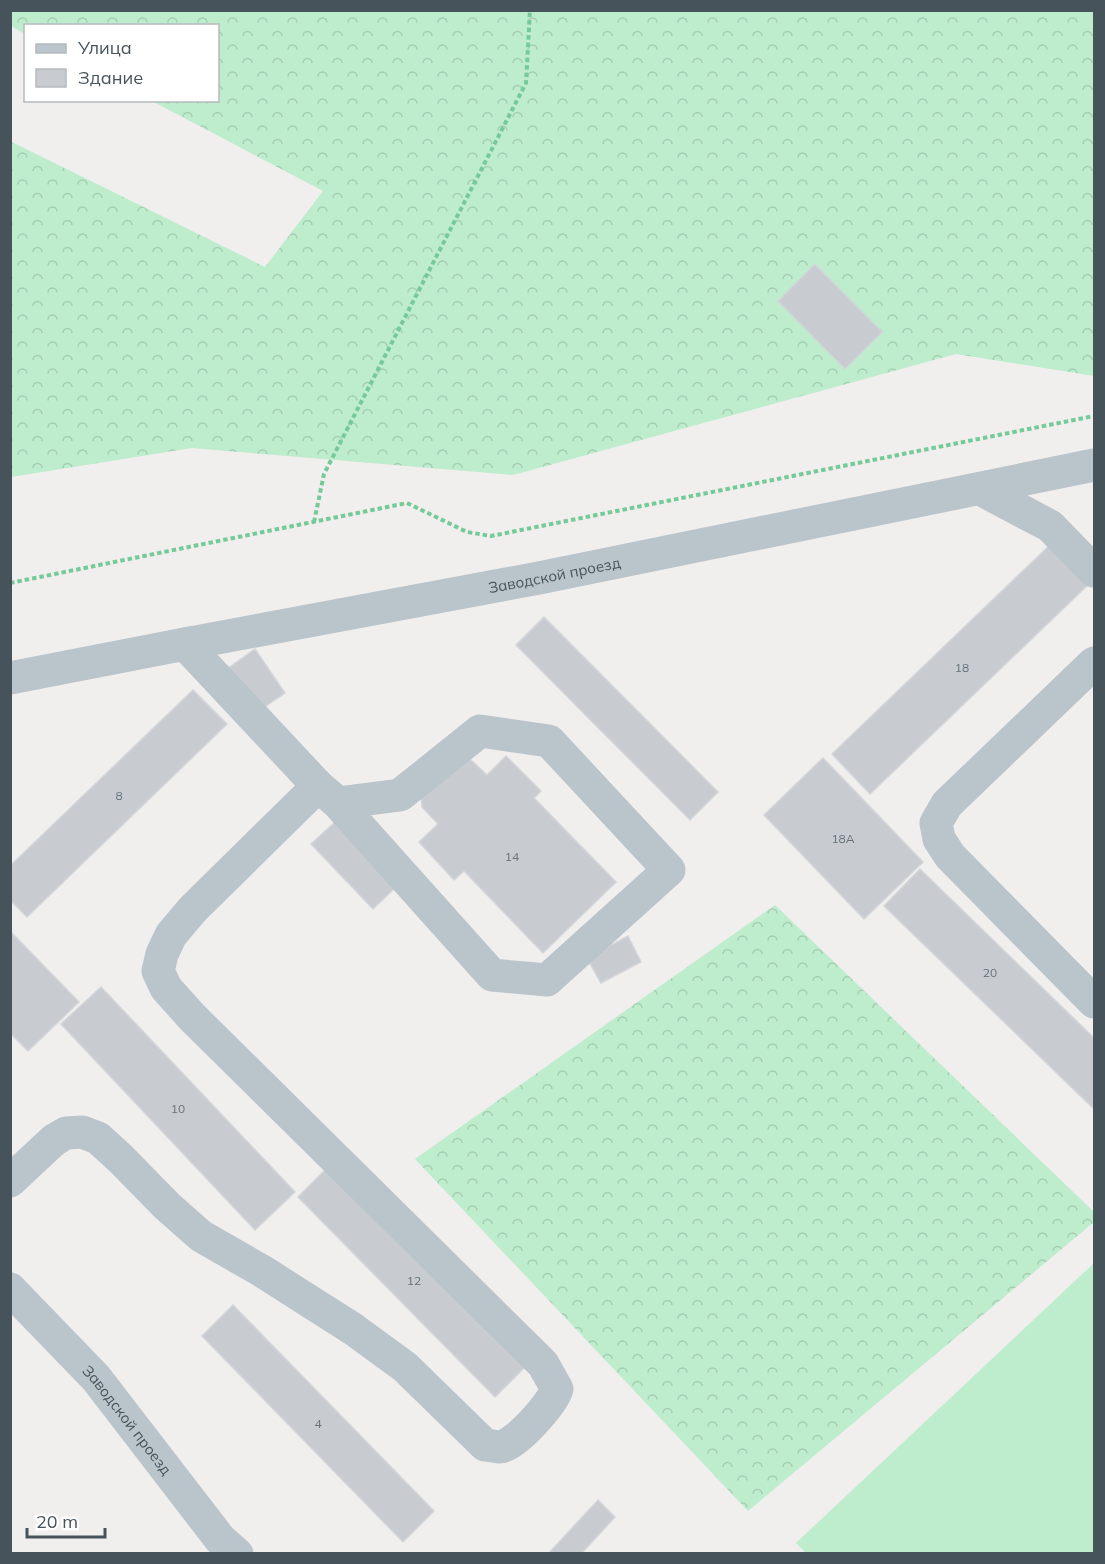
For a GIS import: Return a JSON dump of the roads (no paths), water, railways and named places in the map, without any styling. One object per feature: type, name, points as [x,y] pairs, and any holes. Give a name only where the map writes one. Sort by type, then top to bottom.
[{"type":"street","name":"Заводской проезд","points":[[10,678],[550,576],[1095,465]]},
{"type":"street","points":[[980,489],[1050,526],[1095,571]]},
{"type":"street","points":[[10,1181],[54,1140],[66,1133],[82,1132],[98,1138],[201,1236],[342,1322],[405,1367],[485,1445],[501,1447],[513,1441],[553,1399],[557,1389],[543,1364],[192,1017],[166,988],[158,971],[162,954],[171,935],[193,909],[328,795],[400,795],[480,731],[549,741],[669,870],[547,980],[492,975],[328,795],[185,644]]},
{"type":"street","points":[[1095,663],[947,804],[936,823],[939,839],[950,856],[1095,1002]]},
{"type":"street","name":"Заводской проезд","points":[[10,1289],[96,1378],[220,1539],[237,1554]]}]
